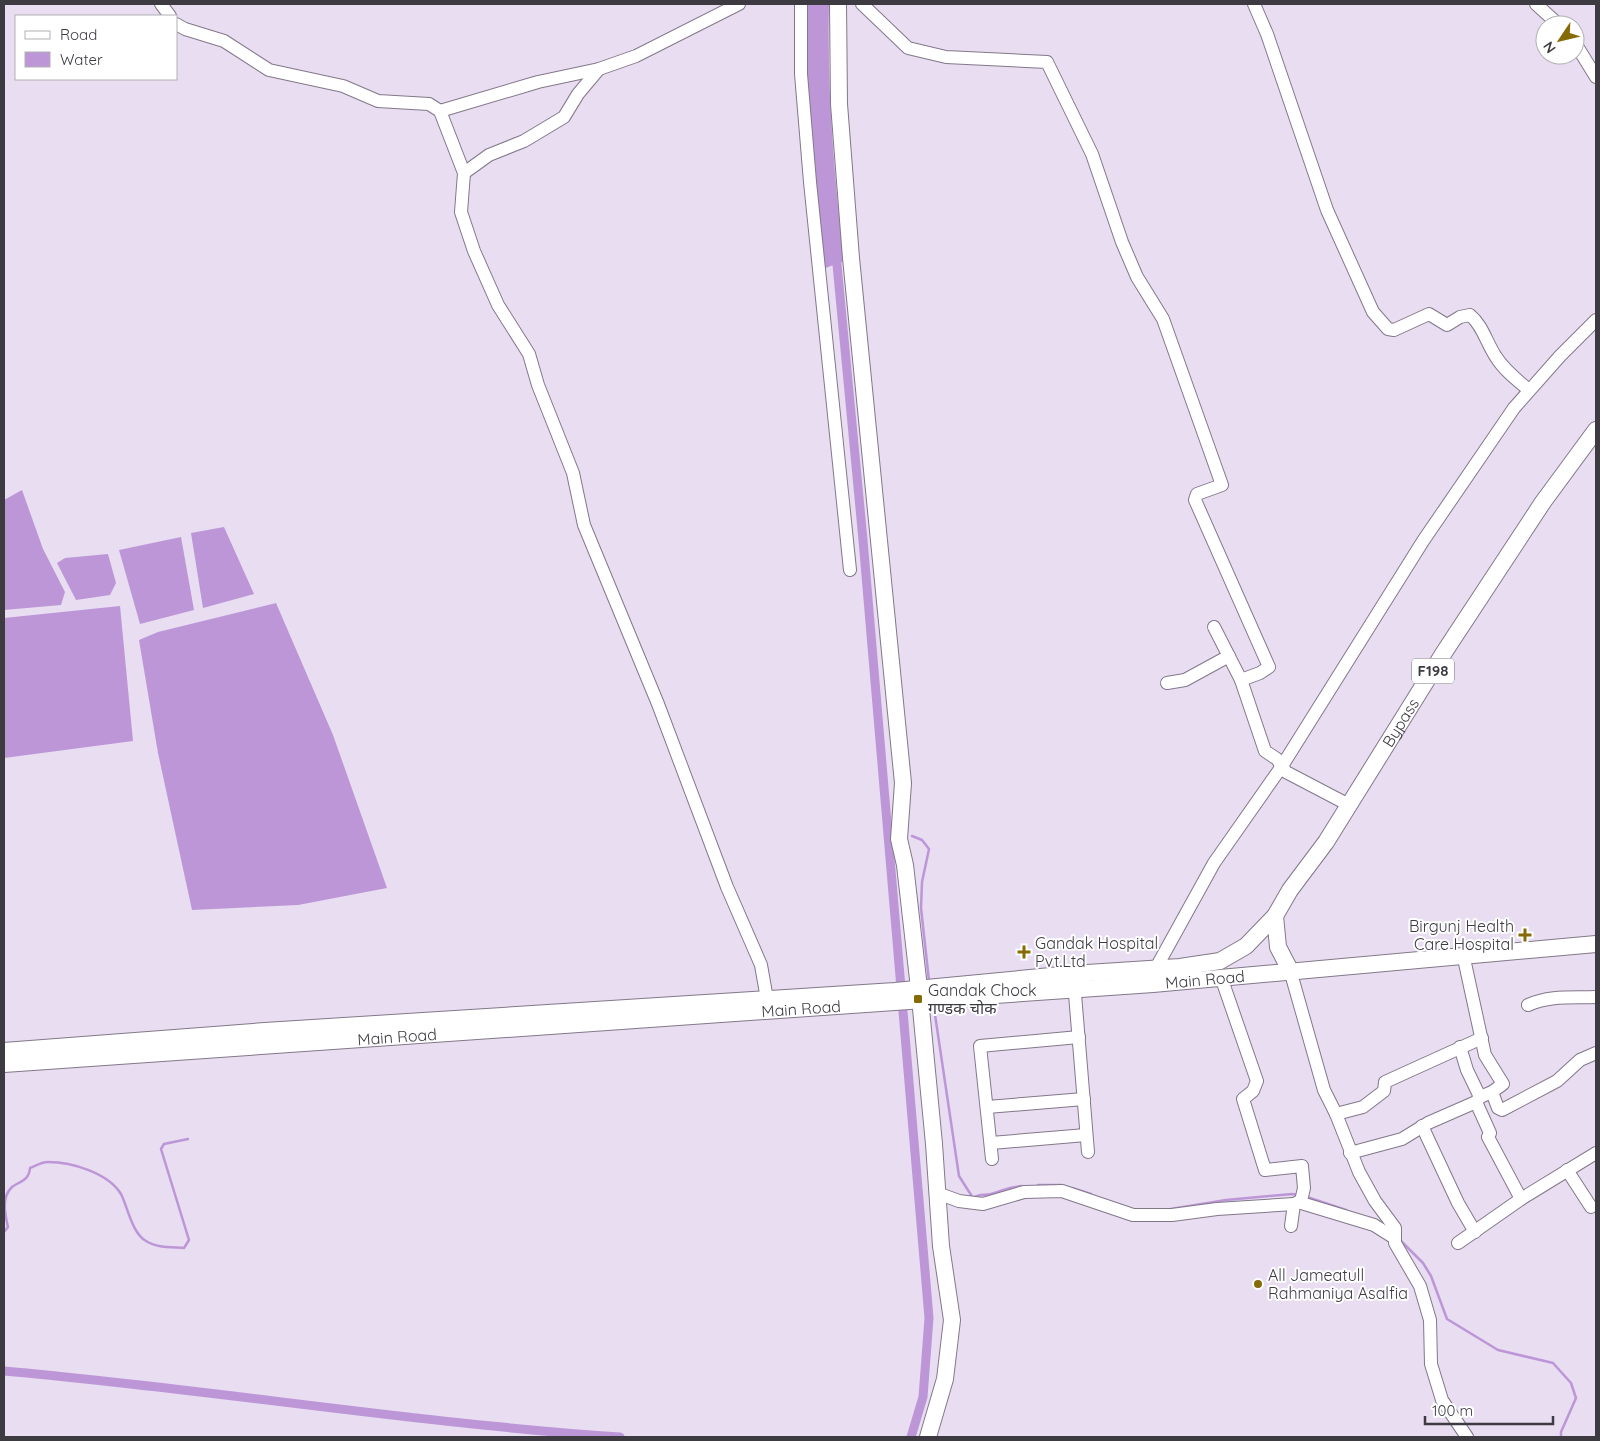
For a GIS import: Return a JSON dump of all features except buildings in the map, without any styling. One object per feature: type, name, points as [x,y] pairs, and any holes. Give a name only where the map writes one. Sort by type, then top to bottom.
[{"type":"main road","points":[[838,4],[839,104],[851,258],[904,783],[899,839],[905,866],[941,1246],[952,1320],[944,1379],[928,1437]]},
{"type":"main road","name":"Bypass","points":[[1180,967],[1220,961],[1234,955],[1246,946],[1275,916],[1290,890],[1326,842],[1443,654],[1533,516],[1596,430]]},
{"type":"main road","points":[[1275,916],[1278,947],[1290,970]]},
{"type":"main road","name":"Main Road","points":[[4,1051],[245,1040],[895,997],[1074,982],[1221,977],[1463,954],[1596,944]]},
{"type":"main road","name":"Main Road","points":[[1074,982],[1156,968],[1180,967]]},
{"type":"main road","name":"Main Road","points":[[4,1064],[245,1040],[767,999],[895,997]]},
{"type":"street","points":[[161,4],[169,15]]},
{"type":"street","points":[[440,111],[538,82],[599,69],[636,56],[739,4]]},
{"type":"street","points":[[801,4],[801,74],[810,182],[850,570]]},
{"type":"street","points":[[862,4],[908,48],[946,58],[1047,62],[1092,154],[1119,233],[1137,277],[1145,294],[1163,319],[1222,485],[1197,494],[1195,500],[1269,667],[1260,673],[1241,680]]},
{"type":"street","points":[[1254,4],[1327,210],[1374,312],[1388,330],[1394,330],[1429,314],[1447,325],[1460,317],[1470,315],[1478,322],[1496,358],[1513,377],[1529,390]]},
{"type":"street","points":[[1536,4],[1548,15]]},
{"type":"street","points":[[178,25],[185,30],[224,41],[270,70],[344,86],[378,102],[429,104],[440,111],[464,173],[461,212],[474,251],[498,305],[530,354],[538,385],[573,473],[584,525],[658,704],[727,887],[761,965],[767,999]]},
{"type":"street","points":[[1585,59],[1596,77]]},
{"type":"street","points":[[464,173],[490,156],[524,141],[564,117],[578,94],[599,69]]},
{"type":"street","points":[[1156,968],[1214,863],[1282,766],[1423,541],[1514,408],[1596,320]]},
{"type":"street","points":[[1214,627],[1241,680],[1265,751],[1277,759],[1286,772],[1348,805]]},
{"type":"street","points":[[1167,683],[1185,680],[1228,656]]},
{"type":"street","points":[[1350,1153],[1402,1139],[1422,1126],[1482,1097],[1503,1084],[1490,1060],[1486,1059],[1463,954]]},
{"type":"street","points":[[1290,970],[1324,1090],[1336,1114],[1350,1153],[1375,1201],[1394,1232],[1420,1286],[1430,1320],[1431,1364],[1442,1400],[1467,1437]]},
{"type":"street","points":[[1221,977],[1257,1081],[1253,1091],[1244,1100],[1265,1170],[1302,1166],[1304,1188],[1291,1226]]},
{"type":"street","points":[[1074,982],[1088,1152]]},
{"type":"street","points":[[1528,1005],[1546,998],[1570,996],[1596,997]]},
{"type":"street","points":[[992,1160],[980,1046],[1079,1037]]},
{"type":"street","points":[[1336,1114],[1363,1107],[1384,1091],[1386,1082],[1482,1038]]},
{"type":"street","points":[[1460,1047],[1467,1070],[1482,1097],[1490,1133],[1488,1138],[1521,1199]]},
{"type":"street","points":[[1482,1097],[1502,1110],[1558,1081],[1580,1060],[1596,1053]]},
{"type":"street","points":[[987,1107],[1084,1099]]},
{"type":"street","points":[[1422,1126],[1458,1203],[1475,1232]]},
{"type":"street","points":[[991,1143],[1086,1135]]},
{"type":"street","points":[[1458,1244],[1521,1199],[1596,1153]]},
{"type":"street","points":[[1567,1170],[1591,1207]]},
{"type":"street","points":[[937,1193],[960,1201],[983,1204],[1024,1192],[1062,1192],[1134,1215],[1172,1215],[1298,1202],[1394,1232]]},
{"type":"water","points":[[807,4],[829,4],[832,132],[844,261],[823,269],[807,103]]},
{"type":"water","points":[[22,490],[43,549],[65,592],[61,605],[4,610],[4,500]]},
{"type":"water","points":[[224,527],[254,594],[203,608],[191,533]]},
{"type":"water","points":[[181,537],[194,610],[140,624],[119,550]]},
{"type":"water","points":[[108,554],[116,583],[110,595],[76,600],[57,563],[65,558]]},
{"type":"water","points":[[276,603],[333,735],[387,888],[298,905],[192,910],[158,753],[139,640],[158,632]]},
{"type":"water","points":[[120,606],[133,741],[4,758],[4,618]]},
{"type":"waterway","points":[[836,254],[863,540],[929,1318],[923,1397],[911,1437]]},
{"type":"waterway","points":[[912,836],[922,840],[929,849],[922,882],[921,908],[929,981]]},
{"type":"waterway","points":[[934,1008],[959,1176],[973,1198],[1022,1186]]},
{"type":"waterway","points":[[4,1232],[8,1227],[5,1206],[6,1196],[12,1187],[28,1176],[30,1168],[46,1162],[68,1164],[99,1175],[121,1194],[134,1226],[141,1237],[150,1243],[160,1246],[184,1248],[189,1240],[161,1149],[164,1144],[188,1139]]},
{"type":"waterway","points":[[1038,1185],[1062,1185]]},
{"type":"waterway","points":[[1072,1188],[1091,1194]]},
{"type":"waterway","points":[[1171,1209],[1226,1200],[1299,1195]]},
{"type":"waterway","points":[[1307,1197],[1346,1210]]},
{"type":"waterway","points":[[1399,1239],[1423,1263],[1431,1276],[1447,1319],[1498,1350],[1553,1363],[1571,1383],[1576,1398],[1561,1432],[1561,1437]]},
{"type":"waterway","points":[[4,1371],[81,1378],[388,1415],[620,1437]]},
{"type":"place","name":"Birgunj Health Care Hospital","points":[[1525,935]]},
{"type":"place","name":"Gandak Hospital Pvt.Ltd","points":[[1024,952]]},
{"type":"place","name":"Gandak Chock गण्डक चोक","points":[[918,999]]},
{"type":"place","name":"All Jameatull Rahmaniya Asalfia","points":[[1258,1284]]}]
